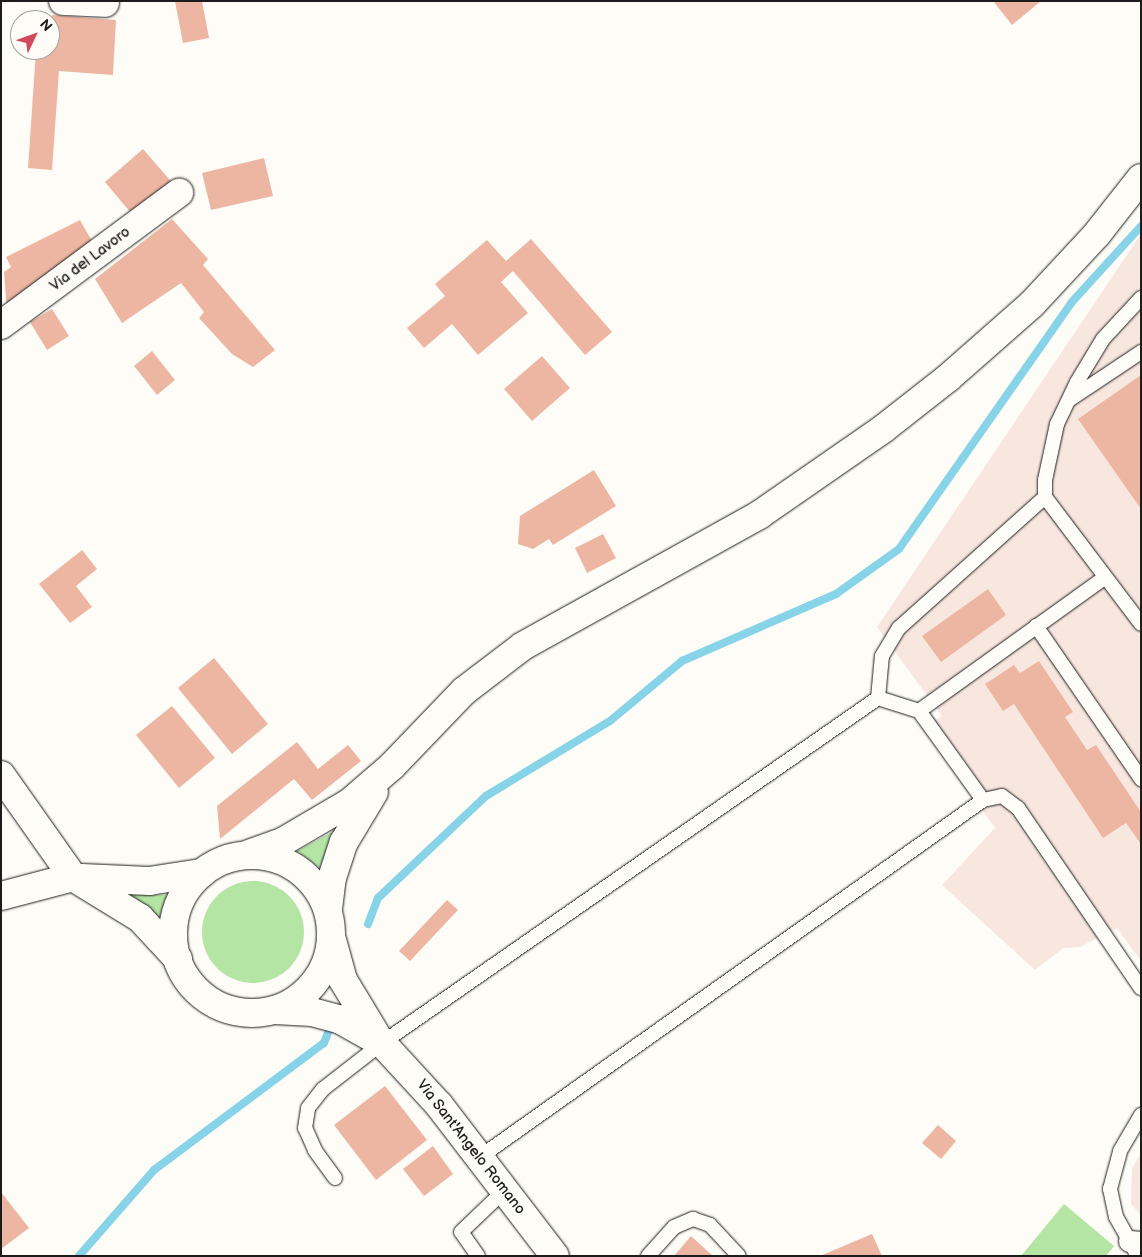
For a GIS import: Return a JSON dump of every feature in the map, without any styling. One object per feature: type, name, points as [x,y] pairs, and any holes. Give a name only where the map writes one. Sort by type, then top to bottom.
[{"type":"street","points":[[63,1],[105,3]]},
{"type":"street","points":[[178,959],[174,940],[179,903],[202,873],[224,860],[249,854],[310,828],[349,803],[392,766],[453,702],[506,658],[792,494],[912,407],[1010,325],[1056,281],[1141,178]]},
{"type":"street","name":"Via del Lavoro","points":[[1,325],[179,193]]},
{"type":"street","points":[[1,776],[73,877],[140,918],[178,959],[198,991],[213,1002],[249,1013],[275,1010],[298,999],[316,981],[328,959],[332,878],[344,842],[359,812],[392,766]]},
{"type":"street","points":[[249,854],[274,858],[297,868],[316,886],[330,921]]},
{"type":"street","points":[[1,896],[73,877],[149,881],[202,873]]},
{"type":"street","name":"Via Sant'Angelo Romano","points":[[330,921],[342,980],[382,1043],[421,1083],[555,1256]]},
{"type":"street","name":"Via Sant'Angelo Romano","points":[[275,1010],[312,1012],[339,1019],[382,1043]]},
{"type":"lane","points":[[1141,298],[1103,339],[1066,402],[1046,466],[1045,497],[1104,578],[1141,624]]},
{"type":"lane","points":[[1066,402],[1141,352]]},
{"type":"lane","points":[[336,1178],[309,1140],[305,1119],[308,1108],[323,1089],[382,1043],[878,698],[882,656],[899,628],[1045,497]]},
{"type":"lane","points":[[919,711],[1104,578]]},
{"type":"lane","points":[[1036,626],[1141,779]]},
{"type":"lane","points":[[878,698],[919,711],[983,800]]},
{"type":"lane","points":[[480,1157],[983,800],[1002,796],[1018,808],[1141,988]]},
{"type":"lane","points":[[1136,1246],[1116,1217],[1110,1189],[1120,1151],[1141,1115]]},
{"type":"lane","points":[[478,1256],[460,1232],[505,1190]]},
{"type":"lane","points":[[648,1256],[674,1227],[693,1219],[710,1225],[739,1256]]},
{"type":"shaded area","points":[[1141,234],[1141,961],[1117,928],[1080,947],[1063,948],[1035,970],[942,885],[995,828],[924,729],[942,716],[877,627]]},
{"type":"shaded area","points":[[1141,1153],[1141,1215],[1131,1204],[1132,1169]]},
{"type":"green space","points":[[334,831],[320,868],[297,851]]},
{"type":"green space","points":[[253,881],[272,885],[289,896],[300,913],[304,932],[300,951],[289,968],[272,979],[253,983],[234,979],[217,968],[206,951],[202,932],[206,913],[217,896],[234,885]]},
{"type":"green space","points":[[128,895],[170,895],[162,918]]},
{"type":"green space","points":[[1064,1204],[1114,1246],[1106,1256],[1021,1256]]},
{"type":"building","points":[[175,1],[202,1],[209,38],[183,43]]},
{"type":"building","points":[[993,1],[1041,1],[1012,25]]},
{"type":"building","points":[[60,16],[116,20],[113,75],[59,71],[52,170],[28,168],[35,60],[60,60]]},
{"type":"building","points":[[143,149],[175,186],[136,219],[105,182]]},
{"type":"building","points":[[264,158],[273,196],[211,210],[202,173]]},
{"type":"building","points":[[172,219],[208,259],[203,265],[275,350],[253,367],[232,354],[199,318],[204,312],[181,283],[122,323],[95,279]]},
{"type":"building","points":[[80,220],[93,243],[7,312],[4,272],[11,267],[6,257]]},
{"type":"building","points":[[531,239],[612,332],[585,355],[513,271],[501,282],[528,313],[478,355],[452,324],[424,348],[407,328],[445,296],[435,284],[487,240],[506,261]]},
{"type":"building","points":[[52,309],[69,336],[47,350],[30,322]]},
{"type":"building","points":[[152,351],[175,380],[157,395],[134,366]]},
{"type":"building","points":[[542,356],[570,388],[532,421],[504,389]]},
{"type":"building","points":[[1141,375],[1141,509],[1078,419]]},
{"type":"building","points":[[594,470],[616,506],[553,545],[549,539],[533,549],[518,544],[520,516]]},
{"type":"building","points":[[603,534],[616,558],[587,573],[575,548]]},
{"type":"building","points":[[82,550],[97,569],[76,586],[92,607],[70,623],[39,584]]},
{"type":"building","points":[[988,589],[1006,615],[941,662],[922,636]]},
{"type":"building","points":[[214,658],[268,724],[232,754],[178,688]]},
{"type":"building","points":[[1039,661],[1073,712],[1065,717],[1087,750],[1096,745],[1141,812],[1141,844],[1126,823],[1103,838],[1014,704],[1003,711],[985,684],[1014,665],[1020,673]]},
{"type":"building","points":[[172,706],[215,758],[179,788],[136,735]]},
{"type":"building","points":[[297,742],[318,769],[348,745],[361,761],[312,800],[294,779],[220,839],[217,806]]},
{"type":"building","points":[[447,900],[458,910],[410,961],[399,951]]},
{"type":"building","points":[[385,1086],[427,1140],[376,1180],[334,1125]]},
{"type":"building","points":[[938,1125],[956,1141],[941,1159],[922,1143]]},
{"type":"building","points":[[433,1146],[453,1174],[424,1196],[403,1169]]},
{"type":"building","points":[[1,1192],[29,1228],[1,1249]]},
{"type":"building","points":[[872,1234],[882,1256],[820,1256]]},
{"type":"building","points":[[691,1236],[713,1256],[674,1256]]},
{"type":"waterway","points":[[368,924],[378,898],[486,796],[610,721],[682,661],[836,594],[899,549],[1071,303],[1141,226]]},
{"type":"waterway","points":[[79,1256],[154,1170],[324,1043],[331,1025]]}]
